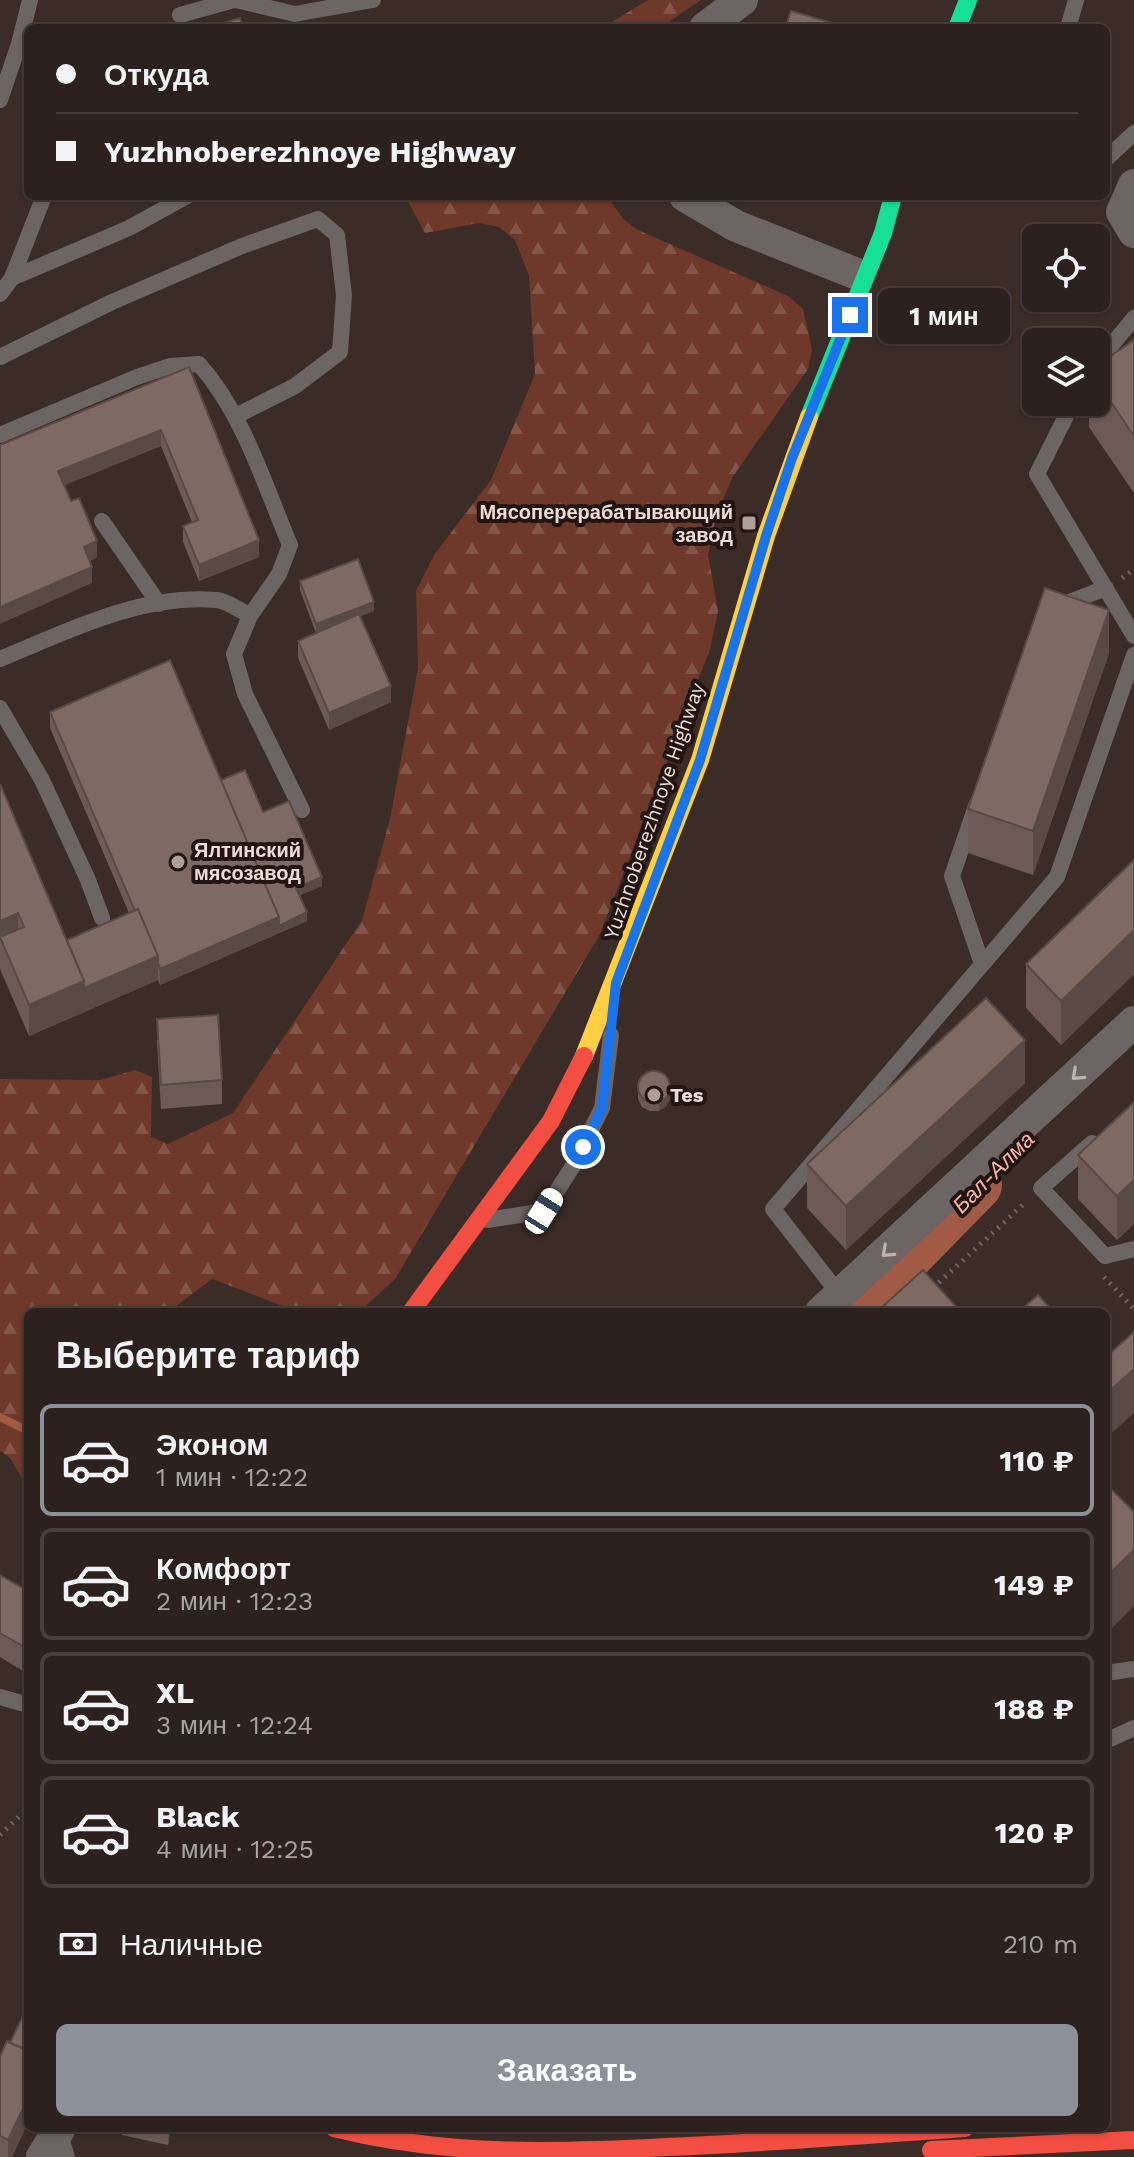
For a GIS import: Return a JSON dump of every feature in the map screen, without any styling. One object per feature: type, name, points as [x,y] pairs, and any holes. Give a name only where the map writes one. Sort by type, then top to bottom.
[{"type":"highway","points":[[941,24],[949,0]]},
{"type":"highway","points":[[959,24],[968,0]]},
{"type":"highway","name":"Yuzhnoberezhnoye Highway","points":[[407,1308],[549,1116],[584,1046],[692,765],[781,470],[857,274],[880,227],[883,200]]},
{"type":"highway","name":"Yuzhnoberezhnoye Highway","points":[[414,1308],[551,1121],[590,1045],[700,760],[792,458],[891,200]]},
{"type":"highway","points":[[328,2134],[390,2148],[530,2154],[742,2145],[913,2132]]},
{"type":"highway","points":[[328,2134],[390,2148]]},
{"type":"highway","points":[[911,2151],[1134,2140]]},
{"type":"highway","points":[[765,2157],[882,2152]]},
{"type":"street","points":[[710,24],[742,0]]},
{"type":"street","points":[[1134,185],[1122,212],[1134,232]]},
{"type":"street","points":[[692,200],[736,226],[857,274]]},
{"type":"street","points":[[830,1304],[1134,1022]]},
{"type":"street","points":[[390,2148],[437,2132]]},
{"type":"lane","points":[[0,100],[30,0]]},
{"type":"lane","points":[[180,15],[235,0],[295,14],[373,0]]},
{"type":"lane","points":[[1069,24],[1076,0]]},
{"type":"lane","points":[[1110,155],[1134,133]]},
{"type":"lane","points":[[0,294],[12,278],[42,200]]},
{"type":"lane","points":[[12,278],[129,228],[180,200]]},
{"type":"lane","points":[[0,357],[141,289],[242,246],[318,219],[337,235],[344,295],[340,352],[295,386],[236,416]]},
{"type":"lane","points":[[1110,347],[1134,318]]},
{"type":"lane","points":[[0,435],[170,366],[199,364],[218,385],[236,416],[290,545],[279,574],[250,616],[234,654],[245,694],[302,810]]},
{"type":"lane","points":[[1066,416],[1037,474],[1134,636]]},
{"type":"lane","points":[[102,521],[159,604]]},
{"type":"lane","points":[[1041,613],[1106,588]]},
{"type":"lane","points":[[0,659],[113,613],[159,604],[219,600],[250,616]]},
{"type":"lane","points":[[830,1304],[773,1209],[1057,877],[1134,655]]},
{"type":"lane","points":[[0,708],[42,780],[102,918]]},
{"type":"lane","points":[[982,789],[952,876],[982,964]]},
{"type":"lane","points":[[479,1222],[544,1211],[573,1166],[602,1108],[616,983]]},
{"type":"lane","points":[[1099,1136],[1041,1188],[1105,1256],[1134,1249]]},
{"type":"lane","points":[[1110,1672],[1134,1669]]},
{"type":"lane","points":[[0,1697],[24,1704]]},
{"type":"lane","points":[[1110,1739],[1134,1728]]},
{"type":"lane","points":[[498,2135],[530,2154]]},
{"type":"path","points":[[929,1291],[1041,1188]]},
{"type":"path","points":[[0,1835],[24,1812]]},
{"type":"green space","points":[[648,0],[701,0],[666,24],[609,24]]},
{"type":"green space","points":[[407,200],[610,200],[623,219],[638,230],[788,296],[803,309],[812,350],[808,369],[732,478],[716,517],[708,555],[718,611],[710,649],[600,934],[395,1279],[363,1308],[288,1308],[212,1279],[173,1308],[24,1308],[24,1481],[10,1458],[0,1451],[0,1079],[101,1080],[135,1070],[152,1077],[151,1137],[168,1144],[233,1113],[362,920],[390,819],[418,668],[416,591],[434,555],[491,480],[535,374],[529,276],[515,240],[499,227],[479,223],[425,233]]},
{"type":"building","points":[[791,11],[835,24],[786,24]]},
{"type":"building","points":[[240,18],[242,24],[221,24]]},
{"type":"building","points":[[1134,340],[1134,436],[1110,401],[1110,356]]},
{"type":"building","points":[[189,367],[259,540],[199,565],[183,526],[198,520],[161,430],[58,471],[71,501],[79,498],[97,541],[84,547],[92,567],[0,607],[0,445]]},
{"type":"building","points":[[358,559],[374,602],[316,624],[300,581]]},
{"type":"building","points":[[1045,588],[1109,610],[1033,831],[968,809]]},
{"type":"building","points":[[359,614],[391,686],[329,713],[298,641]]},
{"type":"building","name":"Ялтинский мясозавод","points":[[170,660],[279,917],[160,969],[158,956],[138,909],[135,911],[50,712]]},
{"type":"building","points":[[245,770],[263,812],[289,801],[322,877],[296,888],[307,912],[279,926],[279,917],[221,780]]},
{"type":"building","points":[[0,784],[84,981],[29,1005],[0,937],[24,927],[18,913],[0,921]]},
{"type":"building","points":[[1134,860],[1134,930],[1061,1001],[1026,964]]},
{"type":"building","points":[[138,909],[158,956],[84,988],[67,940]]},
{"type":"building","points":[[986,998],[1025,1040],[846,1206],[807,1164]]},
{"type":"building","points":[[218,1015],[222,1080],[161,1085],[157,1019]]},
{"type":"building","name":"Tes","points":[[654,1071],[666,1075],[670,1087],[666,1099],[654,1103],[642,1099],[638,1087],[642,1075]]},
{"type":"building","points":[[1134,1102],[1134,1180],[1117,1196],[1078,1155]]},
{"type":"building","points":[[923,1270],[957,1308],[881,1308]]},
{"type":"building","points":[[1038,1295],[1050,1308],[1023,1308]]},
{"type":"building","points":[[1134,1332],[1134,1369],[1110,1390],[1110,1353]]},
{"type":"building","points":[[1110,1488],[1134,1512],[1134,1550],[1110,1573]]},
{"type":"building","points":[[0,1575],[24,1589],[24,1647],[0,1633]]},
{"type":"building","points":[[24,2013],[24,2049],[10,2043]]},
{"type":"building","points":[[7,2041],[24,2049],[24,2106],[8,2140],[0,2136],[0,2056]]},
{"type":"waterway","name":"Бал-Алма","points":[[857,1308],[977,1185]]},
{"type":"waterway","name":"Бал-Алма","points":[[0,1417],[24,1429]]},
{"type":"traffic: fast","points":[[959,24],[968,0]]},
{"type":"traffic: fast","points":[[809,417],[883,233],[892,200]]},
{"type":"traffic: slow","points":[[584,1056],[700,760],[766,536],[809,417]]},
{"type":"traffic: jam","points":[[414,1308],[551,1121],[584,1056]]},
{"type":"traffic: jam","points":[[352,2132],[417,2144],[541,2151],[741,2143],[905,2132]]},
{"type":"traffic: jam","points":[[931,2150],[1134,2140]]},
{"type":"place","name":"Мясоперерабатывающий завод","points":[[749,523]]},
{"type":"place","name":"Ялтинский мясозавод","points":[[178,862]]},
{"type":"place","name":"Tes","points":[[654,1095]]},
{"type":"route","points":[[583,1147],[602,1108],[616,983],[700,760],[792,458],[850,315]]}]
